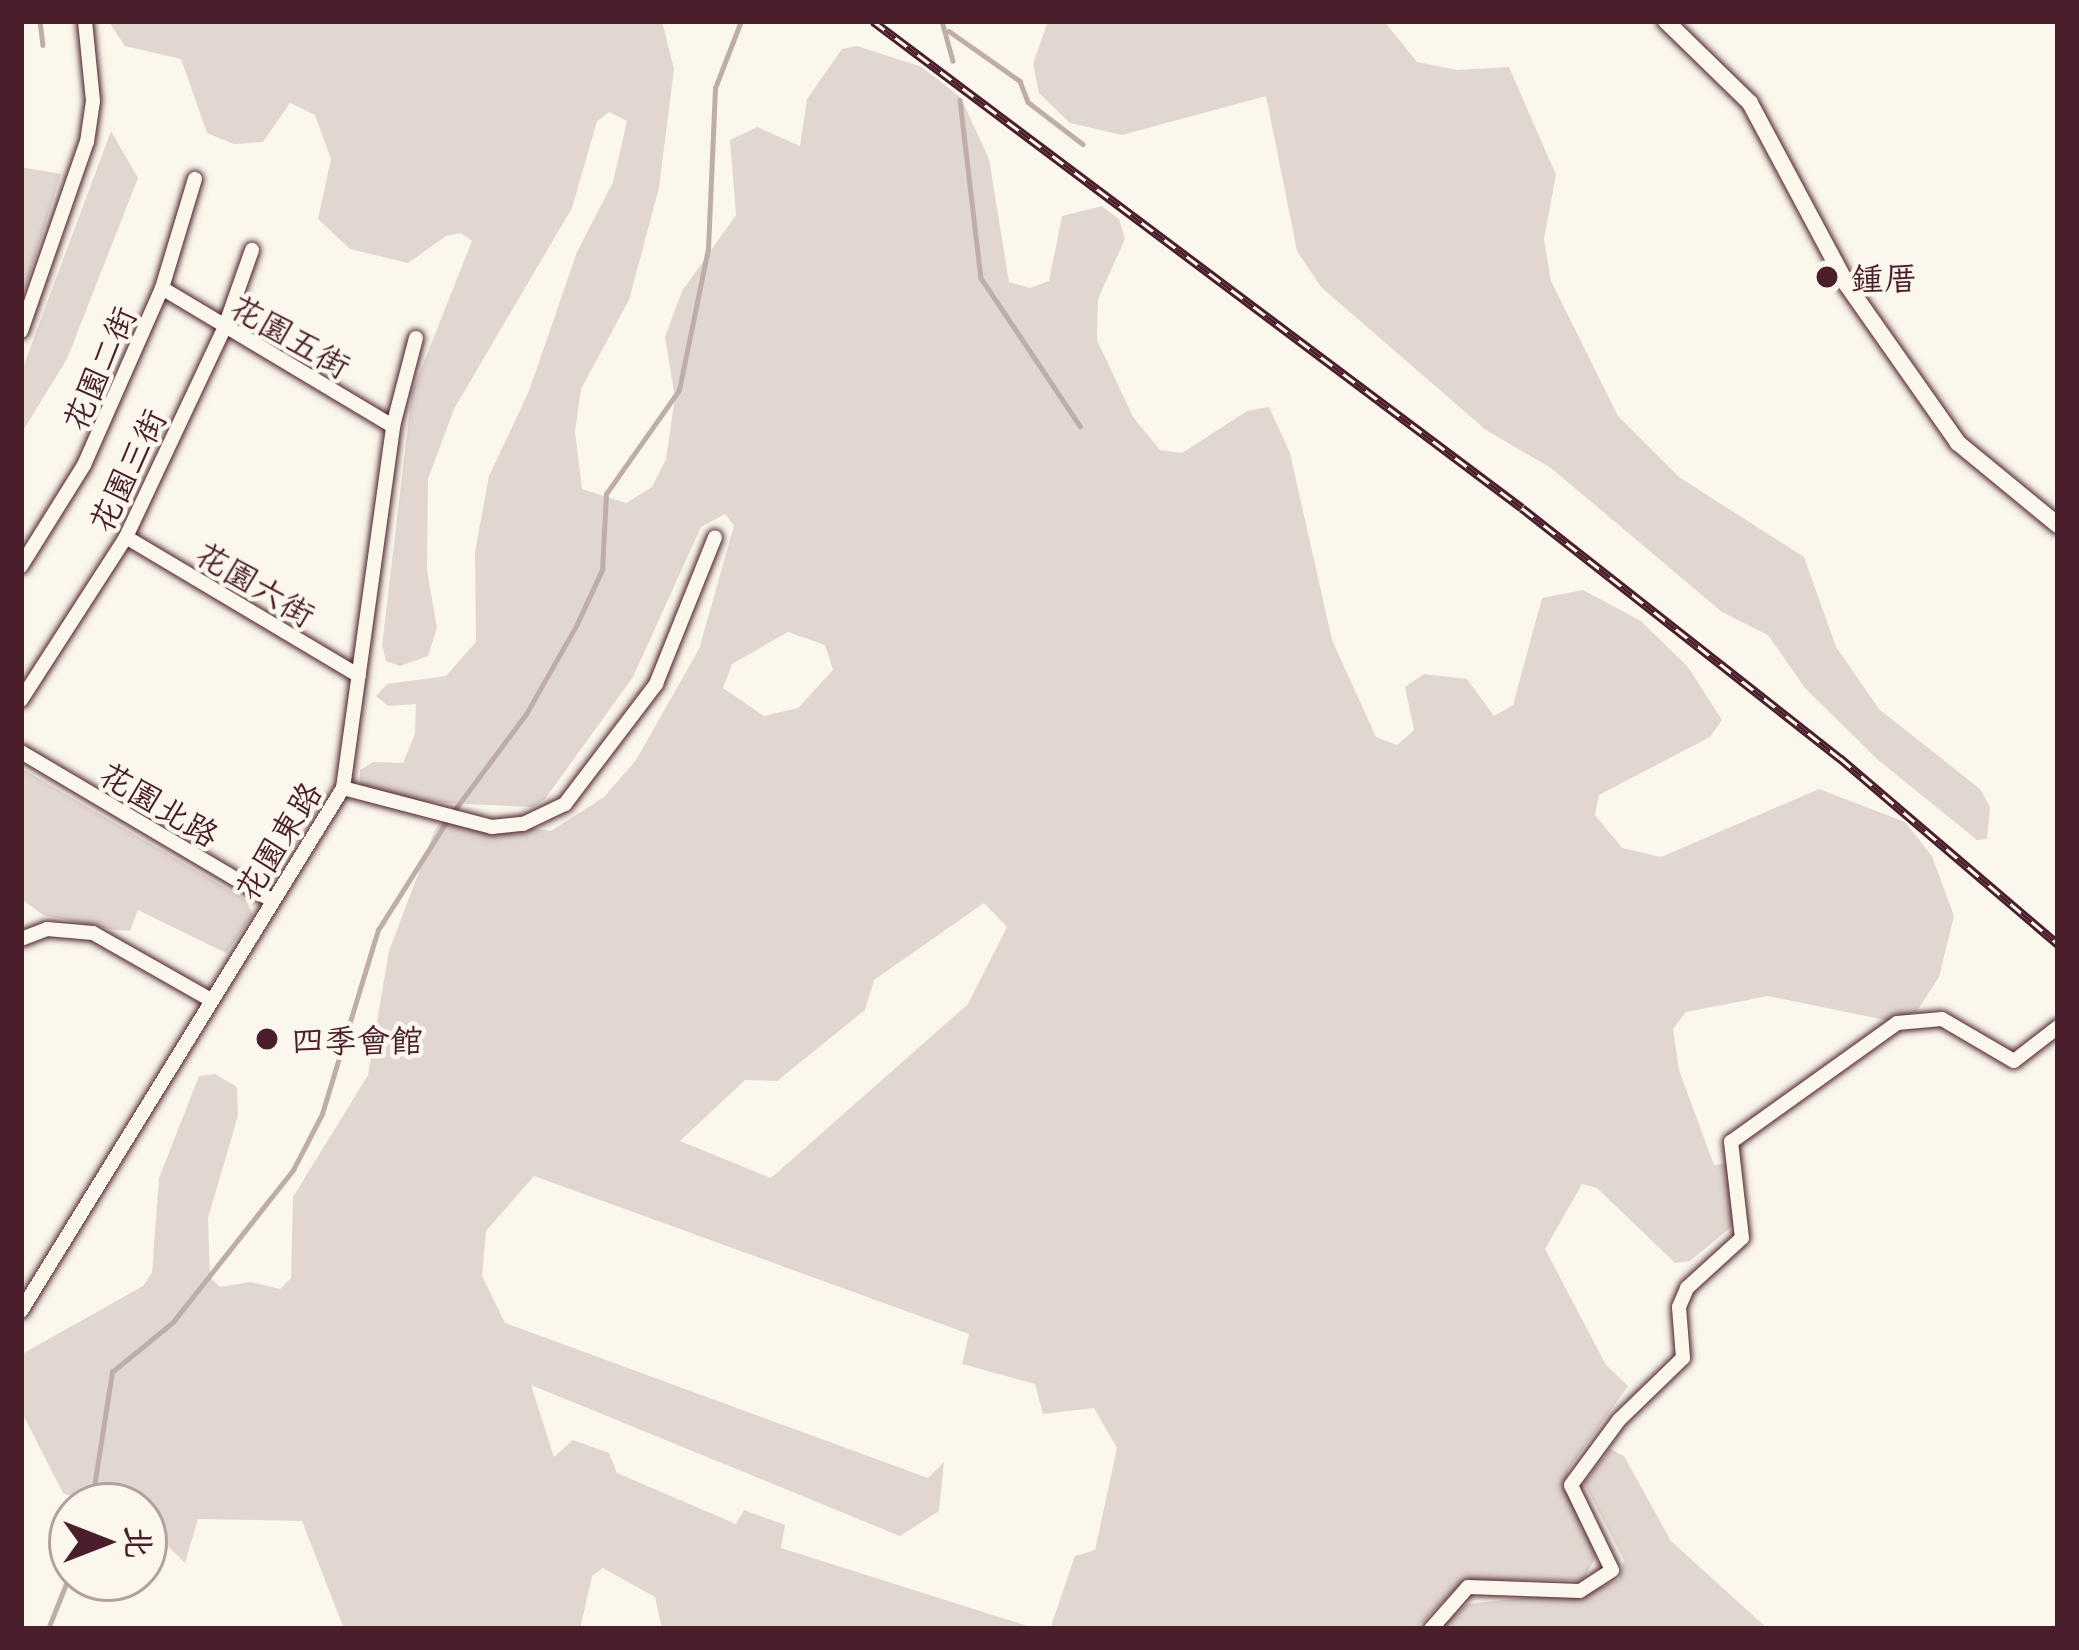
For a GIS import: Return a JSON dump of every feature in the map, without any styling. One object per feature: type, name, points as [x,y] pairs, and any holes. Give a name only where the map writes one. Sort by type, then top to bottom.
[{"type":"street","points":[[21,331],[87,142],[93,101],[85,21]]},
{"type":"street","points":[[1666,21],[1750,103],[1847,285],[1958,443],[2058,525]]},
{"type":"street","name":"花園二街","points":[[21,566],[84,465],[162,289],[195,179]]},
{"type":"street","name":"花園三街","points":[[21,700],[126,537],[224,329],[252,250]]},
{"type":"street","name":"花園五街","points":[[162,289],[393,426]]},
{"type":"street","name":"花園東路","points":[[21,1311],[343,788],[393,426],[416,338]]},
{"type":"street","name":"花園六街","points":[[126,537],[359,676]]},
{"type":"street","points":[[343,788],[468,824],[523,824],[565,804],[656,684],[715,537]]},
{"type":"street","name":"花園北路","points":[[21,752],[271,900]]},
{"type":"street","points":[[21,939],[47,929],[93,933],[211,1000]]},
{"type":"street","points":[[1431,1629],[1468,1587],[1580,1591],[1612,1570],[1571,1485],[1619,1420],[1683,1358],[1679,1307],[1687,1288],[1742,1238],[1731,1142],[1897,1023],[1942,1019],[2014,1060],[2058,1028]]},
{"type":"shaded area","points":[[108,21],[662,21],[674,69],[659,188],[629,300],[581,389],[575,432],[582,489],[626,503],[652,487],[666,459],[675,398],[665,337],[682,291],[736,215],[730,140],[757,127],[800,146],[807,99],[842,49],[857,46],[922,67],[961,98],[989,159],[1009,282],[1030,288],[1049,281],[1062,216],[1102,206],[1119,219],[1125,239],[1098,299],[1097,340],[1133,417],[1160,450],[1182,453],[1247,411],[1269,407],[1290,453],[1332,640],[1376,737],[1397,745],[1414,730],[1405,687],[1424,674],[1467,679],[1494,716],[1513,705],[1542,598],[1583,590],[1641,621],[1688,667],[1722,720],[1710,737],[1599,795],[1595,815],[1622,848],[1661,857],[1819,789],[1905,822],[1932,856],[1954,916],[1939,977],[1917,1011],[1895,1022],[1768,996],[1686,1012],[1673,1029],[1679,1070],[1714,1165],[1729,1163],[1736,1223],[1690,1261],[1675,1263],[1597,1188],[1582,1184],[1545,1249],[1606,1365],[1628,1386],[1568,1470],[1566,1487],[1597,1555],[1583,1580],[1465,1580],[1415,1629],[1050,1629],[1075,1556],[1095,1550],[1117,1448],[1094,1408],[1043,1414],[1035,1384],[962,1364],[969,1334],[534,1176],[486,1231],[482,1276],[505,1323],[928,1478],[944,1462],[939,1511],[900,1536],[531,1385],[554,1457],[573,1440],[609,1453],[617,1473],[736,1524],[744,1510],[785,1525],[781,1548],[1037,1629],[662,1629],[655,1597],[603,1568],[592,1576],[580,1629],[344,1629],[302,1521],[198,1519],[185,1563],[168,1546],[168,1482],[57,1482],[21,1411],[22,1354],[143,1286],[152,1273],[159,1178],[199,1076],[215,1074],[237,1087],[238,1116],[208,1218],[210,1277],[220,1287],[251,1282],[280,1289],[291,1278],[293,1197],[368,1075],[389,951],[434,832],[443,818],[458,817],[551,831],[604,797],[636,760],[699,649],[734,526],[725,514],[701,527],[633,677],[545,799],[533,807],[444,803],[374,796],[360,787],[360,770],[373,762],[403,763],[415,734],[416,704],[388,706],[376,696],[387,684],[446,676],[476,642],[475,552],[489,476],[529,391],[577,252],[613,182],[627,121],[609,112],[597,121],[572,208],[454,409],[428,479],[427,570],[437,628],[428,656],[400,666],[386,661],[382,646],[412,392],[472,241],[461,233],[446,236],[408,263],[350,249],[318,219],[331,159],[315,115],[290,103],[263,142],[234,144],[207,133],[181,59],[125,46]],"holes":[[[788,632],[825,645],[833,670],[798,708],[764,716],[723,688],[732,664]],[[984,903],[1007,927],[968,1004],[771,1178],[680,1141],[745,1080],[777,1081],[865,1010],[874,980]]]},
{"type":"shaded area","points":[[1048,21],[1384,21],[1417,62],[1457,70],[1509,67],[1556,175],[1544,239],[1551,281],[1618,416],[1679,477],[1804,557],[1836,647],[1879,709],[1980,789],[1990,807],[1987,839],[1977,840],[1877,759],[1805,688],[1768,635],[1722,612],[1551,468],[1486,430],[1321,287],[1297,251],[1266,96],[1122,135],[1070,123],[1039,93],[1033,64]]},
{"type":"shaded area","points":[[111,131],[138,178],[67,359],[21,434],[21,373]]},
{"type":"shaded area","points":[[21,167],[61,174],[21,302]]},
{"type":"shaded area","points":[[21,768],[246,900],[253,915],[226,953],[138,910],[130,931],[115,930],[43,915],[21,899]]},
{"type":"shaded area","points":[[1610,1449],[1624,1456],[1671,1541],[1768,1629],[1439,1629],[1467,1604],[1591,1591],[1619,1580],[1624,1560],[1584,1483]]},
{"type":"waterway","points":[[40,21],[43,45]]},
{"type":"waterway","points":[[453,812],[526,714],[576,626],[602,570],[606,494],[679,390],[708,249],[715,88],[741,21]]},
{"type":"waterway","points":[[942,21],[953,61]]},
{"type":"waterway","points":[[949,31],[1020,81],[1028,102],[1083,144]]},
{"type":"waterway","points":[[960,100],[981,278],[1080,426]]},
{"type":"waterway","points":[[95,1482],[112,1372],[173,1322],[293,1170],[322,1114],[378,930],[447,821]]},
{"type":"waterway","points":[[48,1629],[59,1602]]},
{"type":"railway","points":[[873,21],[1522,508],[1840,758],[2058,944]]},
{"type":"place","name":"鍾厝","points":[[1827,277]]},
{"type":"place","name":"四季會館","points":[[267,1039]]}]
